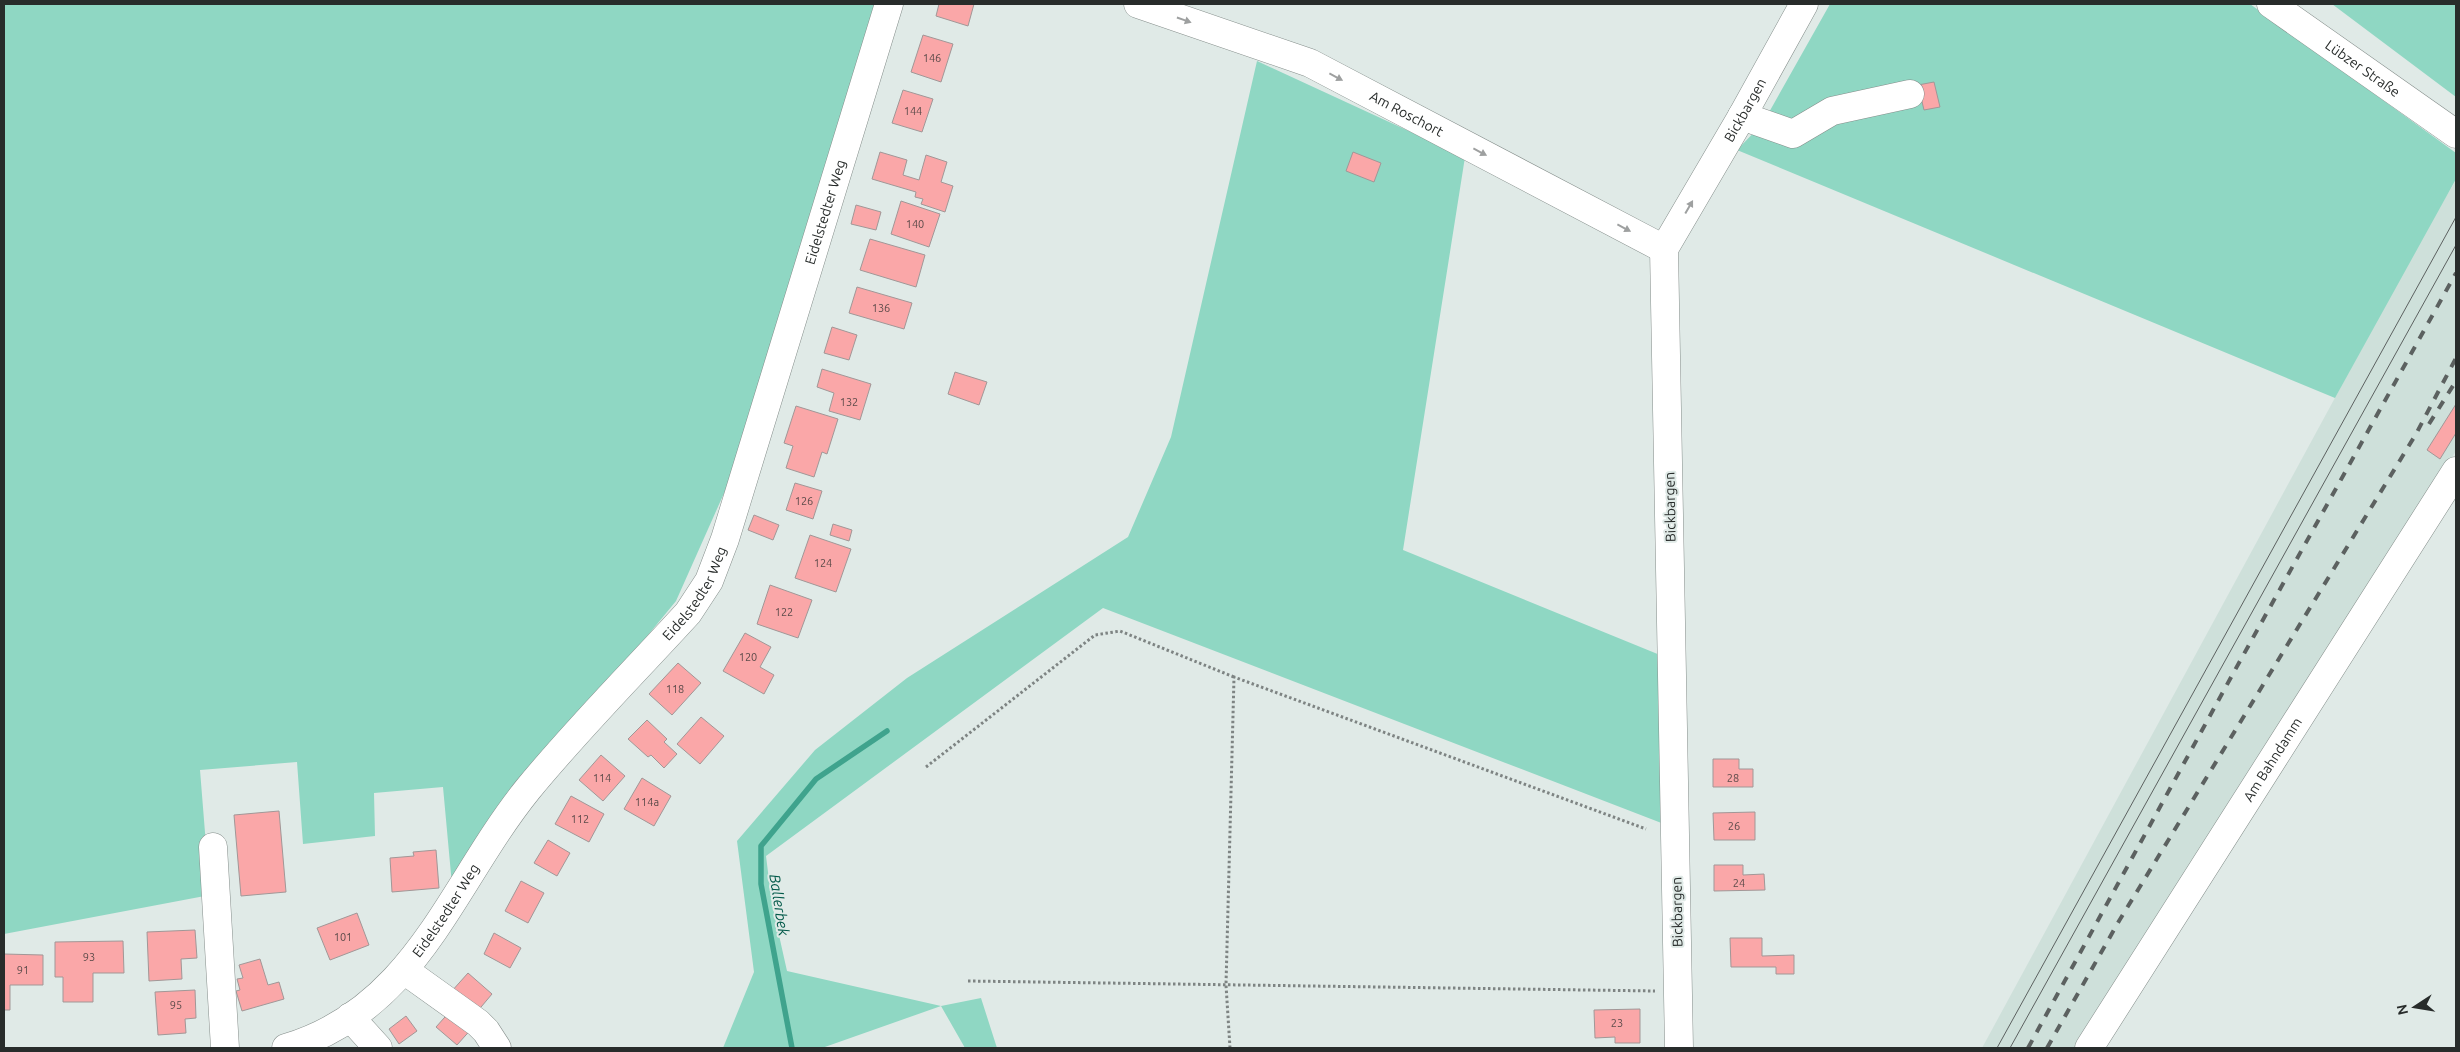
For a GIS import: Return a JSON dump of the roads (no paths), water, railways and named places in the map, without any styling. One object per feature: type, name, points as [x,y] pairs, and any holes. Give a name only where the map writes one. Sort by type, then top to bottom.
[{"type":"street","name":"Eidelstedter Weg","points":[[286,1048],[310,1039],[350,1017],[383,992],[404,970],[434,932],[494,837],[528,790],[688,613],[708,581],[725,539],[889,4]]},
{"type":"street","name":"Am Roschort","points":[[1138,4],[1310,63],[1664,249]]},
{"type":"street","name":"Bickbargen","points":[[1679,1048],[1664,249],[1742,116],[1804,4]]},
{"type":"street","name":"Lübzer Straße","points":[[2271,4],[2456,134]]},
{"type":"street","points":[[1742,116],[1793,134],[1832,111],[1910,94]]},
{"type":"street","name":"Am Bahndamm","points":[[2089,1048],[2456,471]]},
{"type":"street","points":[[213,847],[224,1048]]},
{"type":"street","points":[[404,970],[478,1023],[486,1031],[497,1048]]},
{"type":"street","points":[[350,1017],[378,1048]]},
{"type":"waterway","name":"Ballerbek","points":[[792,1048],[761,884],[761,846],[816,779],[887,731]]},
{"type":"tram line","points":[[1997,1048],[2456,217]]},
{"type":"tram line","points":[[2010,1048],[2456,245]]},
{"type":"railway","points":[[2028,1048],[2235,670],[2456,273]]},
{"type":"railway","points":[[2047,1048],[2119,921],[2416,434],[2456,358]]},
{"type":"railway","points":[[2429,424],[2456,381]]}]
